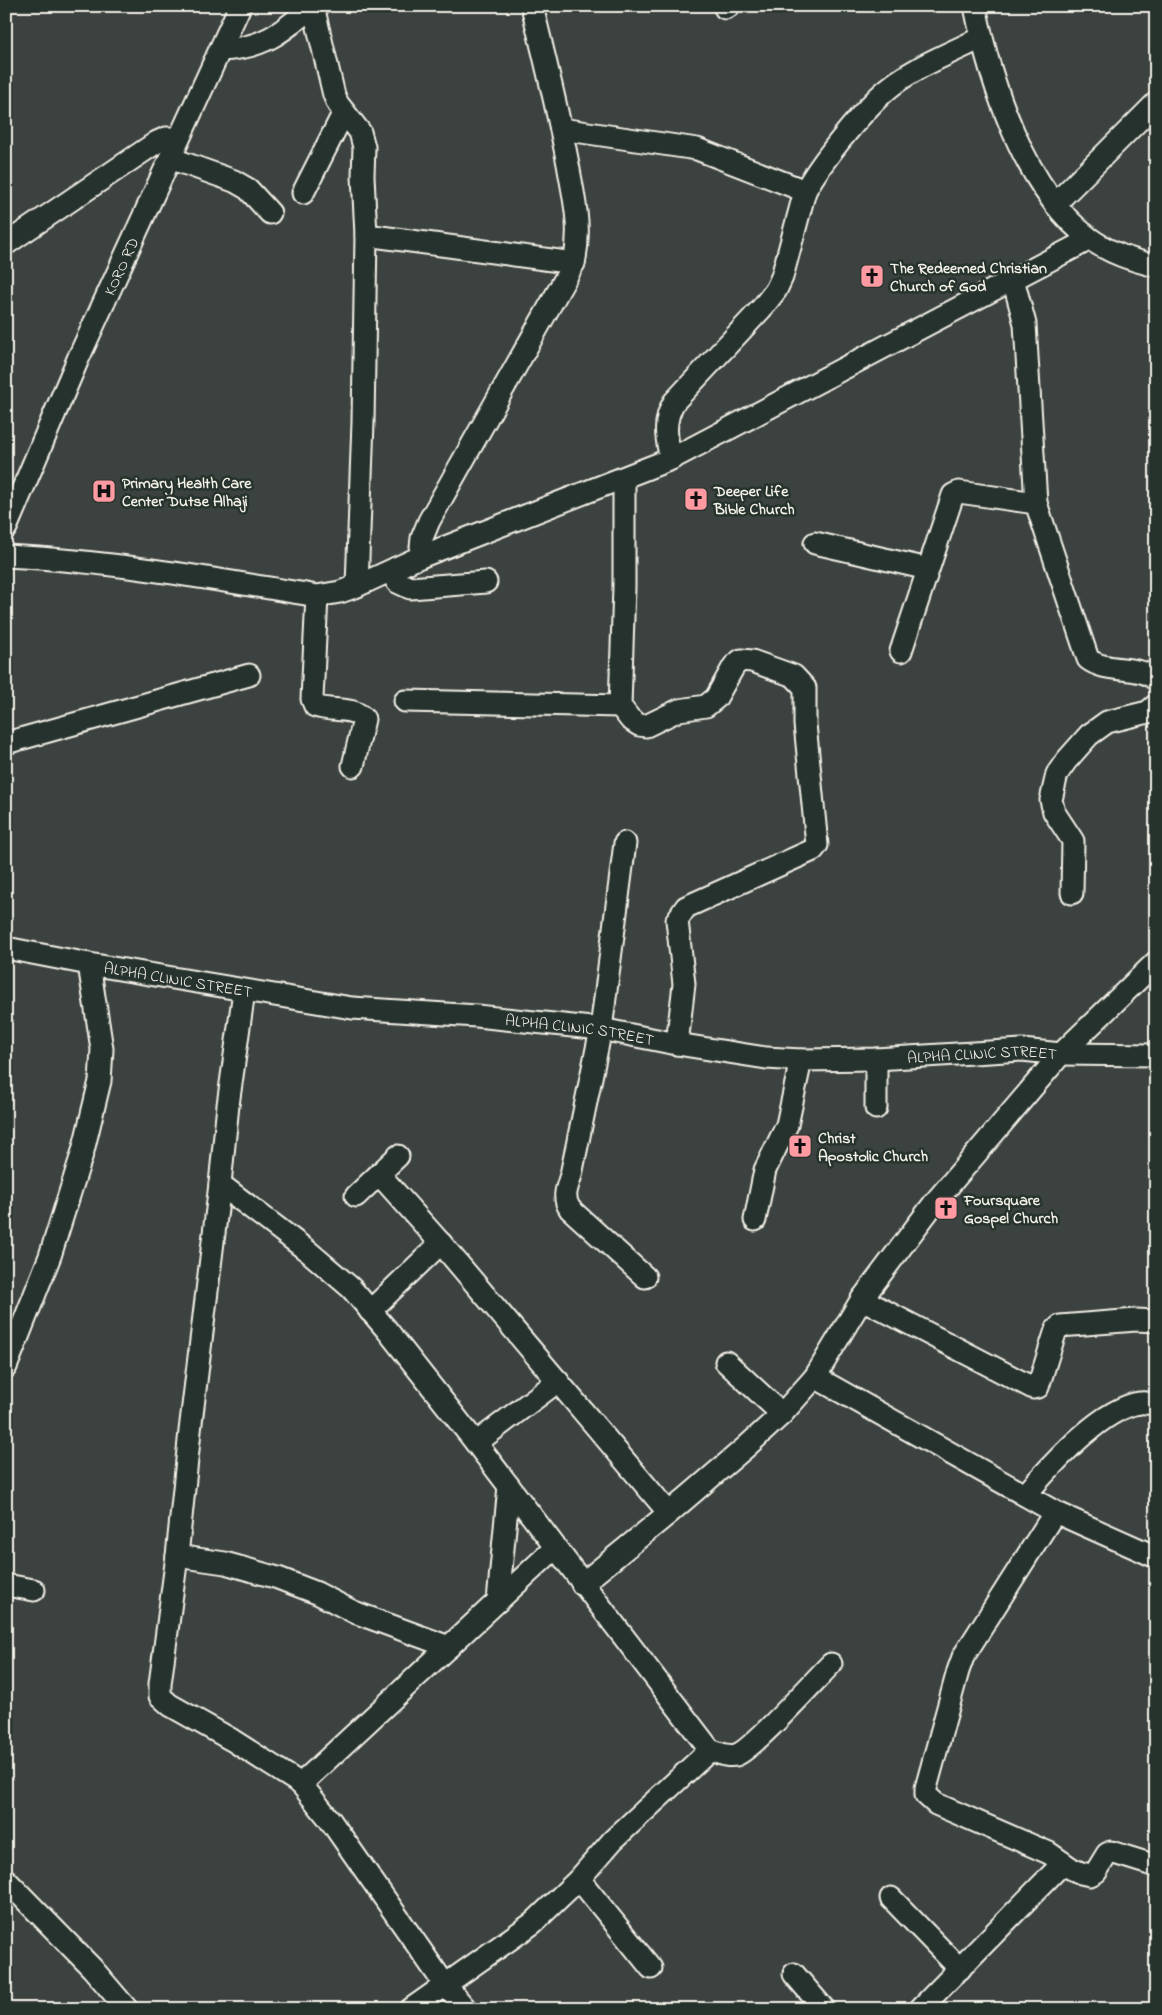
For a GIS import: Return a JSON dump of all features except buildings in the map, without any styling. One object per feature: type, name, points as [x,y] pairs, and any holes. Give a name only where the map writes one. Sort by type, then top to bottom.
[{"type":"street","name":"KORO RD","points":[[6,528],[78,359],[240,6]]},
{"type":"street","points":[[220,50],[237,50],[264,43],[282,32],[313,6],[334,95],[344,112],[360,132],[363,140],[366,235],[363,422],[357,586]]},
{"type":"street","points":[[420,557],[422,538],[429,521],[574,263],[579,223],[561,129],[532,6]]},
{"type":"street","points":[[975,6],[981,38],[1000,98],[1036,176],[1055,204],[1090,238],[1122,256],[1156,266]]},
{"type":"street","points":[[671,459],[666,438],[668,412],[674,402],[762,308],[776,290],[782,276],[806,191],[811,181],[850,129],[884,92],[920,68],[981,38]]},
{"type":"street","points":[[1055,204],[1156,103]]},
{"type":"street","points":[[303,193],[344,112]]},
{"type":"street","points":[[561,129],[697,149],[806,191]]},
{"type":"street","points":[[6,244],[157,142],[166,138],[179,138]]},
{"type":"street","points":[[170,158],[241,185],[248,189],[270,213]]},
{"type":"street","points":[[366,235],[574,263]]},
{"type":"street","points":[[6,556],[78,560],[177,573],[317,596],[340,592],[420,557],[671,459],[1090,238]]},
{"type":"street","points":[[1012,279],[1025,324],[1027,339],[1036,503],[1088,659],[1101,667],[1146,674],[1156,680]]},
{"type":"street","points":[[624,478],[624,587],[620,706],[630,719],[639,725],[646,726],[678,710],[706,706],[716,698],[734,666],[741,660],[752,661],[794,676],[805,688],[805,724],[817,845],[813,850],[686,907],[681,912],[677,920],[684,984],[677,1044]]},
{"type":"street","points":[[901,651],[953,495],[959,492],[1036,503]]},
{"type":"street","points":[[815,543],[928,569]]},
{"type":"street","points":[[396,568],[395,578],[397,582],[410,588],[486,582]]},
{"type":"street","points":[[317,596],[312,699],[315,706],[325,710],[352,711],[360,714],[364,719],[353,766]]},
{"type":"street","points":[[6,743],[249,675]]},
{"type":"street","points":[[405,701],[620,706]]},
{"type":"street","points":[[1072,893],[1073,841],[1054,812],[1052,800],[1057,774],[1089,736],[1107,722],[1148,712],[1156,705]]},
{"type":"street","points":[[625,843],[601,1029],[565,1201],[570,1208],[645,1277]]},
{"type":"street","name":"ALPHA CLINIC STREET","points":[[6,948],[244,991],[352,1008],[477,1016],[601,1029],[677,1044],[766,1058],[801,1060],[876,1059],[1022,1050],[1061,1054],[1156,1055]]},
{"type":"street","points":[[582,1584],[669,1514],[782,1414],[815,1377],[862,1299],[935,1202],[1061,1054],[1156,962]]},
{"type":"street","points":[[6,1367],[50,1256],[83,1151],[100,1081],[102,1049],[89,964]]},
{"type":"street","points":[[244,991],[228,1105],[160,1696],[170,1705],[232,1740],[301,1784],[330,1820],[445,1985],[466,2009]]},
{"type":"street","points":[[876,1059],[876,1108]]},
{"type":"street","points":[[755,1220],[765,1170],[787,1125],[801,1060]]},
{"type":"street","points":[[356,1196],[398,1156]]},
{"type":"street","points":[[379,1174],[441,1243],[669,1514]]},
{"type":"street","points":[[220,1184],[316,1258],[351,1288],[476,1442],[710,1750],[725,1756],[738,1755],[830,1664]]},
{"type":"street","points":[[370,1311],[441,1243]]},
{"type":"street","points":[[862,1299],[1033,1388],[1038,1387],[1056,1330],[1060,1326],[1136,1320],[1156,1321]]},
{"type":"street","points":[[726,1362],[782,1414]]},
{"type":"street","points":[[815,1377],[1055,1512],[1156,1557]]},
{"type":"street","points":[[476,1442],[558,1381]]},
{"type":"street","points":[[1025,1495],[1082,1435],[1120,1410],[1140,1403],[1156,1404]]},
{"type":"street","points":[[498,1601],[509,1486]]},
{"type":"street","points":[[1055,1512],[963,1657],[926,1788],[926,1795],[936,1804],[1049,1854],[1072,1869],[1090,1875],[1096,1872],[1107,1854],[1115,1852],[1156,1866]]},
{"type":"street","points":[[301,1784],[555,1548]]},
{"type":"street","points":[[177,1556],[225,1563],[278,1578],[316,1593],[354,1612],[449,1647]]},
{"type":"street","points":[[6,1586],[34,1590]]},
{"type":"street","points":[[411,2009],[533,1923],[579,1879],[613,1840],[710,1750]]},
{"type":"street","points":[[920,2009],[1063,1863]]},
{"type":"street","points":[[579,1879],[651,1968]]},
{"type":"street","points":[[6,1880],[92,1968],[126,2009]]},
{"type":"street","points":[[891,1898],[960,1969]]},
{"type":"street","points":[[794,1974],[824,2009]]},
{"type":"place","name":"The Redeemed Christian Church of God","points":[[872,276]]},
{"type":"place","name":"Primary Health Care Center Dutse Alhaji","points":[[104,491]]},
{"type":"place","name":"Deeper Life Bible Church","points":[[696,499]]},
{"type":"place","name":"Christ Apostolic Church","points":[[800,1146]]},
{"type":"place","name":"Foursquare Gospel Church","points":[[946,1208]]}]
